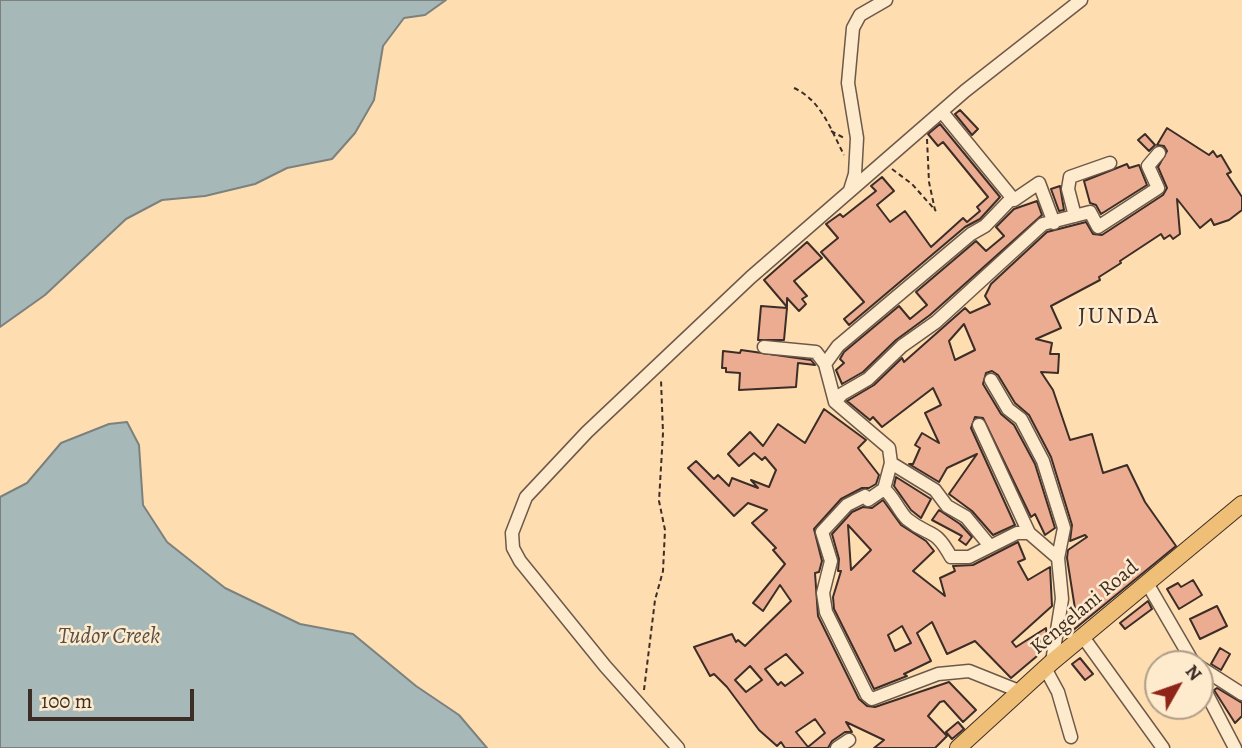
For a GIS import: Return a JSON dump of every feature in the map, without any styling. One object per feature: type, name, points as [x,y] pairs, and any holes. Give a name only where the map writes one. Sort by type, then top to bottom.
[{"type":"main road","name":"Kengelani Road","points":[[958,748],[1048,665],[1242,504]]},
{"type":"street","points":[[851,188],[857,138],[848,83],[853,28],[860,16],[886,0]]},
{"type":"street","points":[[678,748],[641,709],[533,579],[513,548],[512,534],[522,505],[540,480],[730,295],[851,188],[1081,0]]},
{"type":"street","points":[[942,112],[1014,200],[1039,183],[1054,223]]},
{"type":"street","points":[[835,402],[842,394],[868,379],[902,346],[936,322],[1008,260],[1031,233],[1043,224],[1090,212],[1098,227],[1141,202],[1158,188],[1148,166],[1159,153]]},
{"type":"street","points":[[1075,216],[1068,189],[1070,177],[1110,163]]},
{"type":"street","points":[[825,365],[838,346],[971,234],[985,226],[1012,198]]},
{"type":"street","points":[[764,347],[816,352],[825,365],[835,402],[889,448],[891,463],[884,489],[868,500],[865,496],[847,505],[822,532],[831,561],[823,593],[826,612],[867,695],[872,699],[938,674],[969,671],[1019,691]]},
{"type":"street","points":[[991,380],[1008,409],[1021,419],[1043,461],[1063,527],[1058,558],[1062,599],[1048,665],[1071,737]]},
{"type":"street","points":[[979,425],[1029,533],[1058,558]]},
{"type":"street","points":[[891,463],[935,490],[947,506],[966,517],[990,546]]},
{"type":"street","points":[[884,489],[894,498],[905,517],[921,529],[939,536],[951,557],[969,557],[1017,533],[1029,533]]},
{"type":"street","points":[[1147,583],[1188,650]]},
{"type":"street","points":[[1083,637],[1163,748]]},
{"type":"street","points":[[1214,676],[1242,694]]},
{"type":"street","points":[[1214,708],[1235,748]]},
{"type":"street","points":[[837,748],[849,740]]},
{"type":"path","points":[[794,88],[807,94],[817,105],[844,155],[851,188]]},
{"type":"path","points":[[928,125],[929,182],[936,211]]},
{"type":"path","points":[[641,709],[651,627],[663,571],[665,530],[659,501],[663,433],[659,362]]},
{"type":"water","points":[[0,0],[446,0],[425,15],[404,18],[383,46],[374,100],[355,133],[332,159],[287,168],[255,184],[205,196],[162,200],[126,219],[45,295],[0,327]]},
{"type":"water","name":"Tudor Creek","points":[[127,422],[139,445],[143,505],[167,542],[225,588],[300,624],[353,634],[416,686],[459,715],[487,748],[0,748],[0,497],[27,483],[61,443],[109,424]]},
{"type":"building","points":[[960,110],[978,129],[972,135],[955,114]]},
{"type":"building","points":[[940,124],[1000,197],[980,219],[965,227],[849,325],[844,319],[864,302],[821,252],[838,238],[826,224],[840,214],[843,217],[876,191],[871,186],[882,177],[894,191],[877,205],[890,222],[905,211],[931,247],[963,218],[967,222],[980,211],[977,207],[988,197],[943,142],[938,146],[928,134]]},
{"type":"building","points":[[1167,128],[1209,155],[1213,151],[1217,157],[1221,155],[1231,172],[1227,174],[1242,197],[1242,210],[1229,220],[1214,225],[1211,219],[1200,228],[1177,199],[1180,234],[1173,239],[1170,235],[1164,239],[1161,234],[1120,261],[1121,263],[1099,277],[1100,280],[1051,306],[1061,328],[1036,339],[1052,343],[1050,354],[1059,354],[1058,373],[1041,372],[1053,390],[1070,440],[1092,434],[1103,473],[1127,465],[1145,502],[1176,546],[1071,632],[1067,625],[1068,615],[1074,611],[1076,615],[1068,550],[1087,537],[1085,535],[1070,541],[1072,525],[1051,457],[1029,415],[1015,403],[998,375],[992,371],[986,373],[983,384],[1001,414],[1014,425],[1035,464],[1055,528],[1045,535],[1035,514],[1031,517],[983,418],[975,417],[971,428],[1015,525],[993,535],[972,511],[949,494],[977,454],[947,468],[939,482],[909,464],[913,464],[920,448],[915,445],[922,433],[939,443],[925,413],[941,405],[933,388],[882,427],[873,417],[870,420],[847,401],[874,385],[902,358],[904,362],[965,308],[970,313],[990,304],[985,296],[991,284],[1047,232],[1086,222],[1093,234],[1102,235],[1163,195],[1167,188],[1158,167],[1167,151],[1164,146],[1157,145]],"holes":[[[964,324],[975,350],[955,360],[949,341]]]},
{"type":"building","points":[[1145,134],[1155,145],[1149,151],[1138,140]]},
{"type":"building","points":[[1127,164],[1129,168],[1139,165],[1147,185],[1101,214],[1096,205],[1090,203],[1084,181]]},
{"type":"building","points":[[1060,186],[1064,210],[1059,211],[1051,189]]},
{"type":"building","points":[[1037,201],[1042,215],[930,315],[896,340],[863,372],[842,384],[836,370],[844,363],[840,359],[844,352],[899,306],[910,319],[927,305],[916,292],[976,241],[986,251],[1004,236],[996,227],[1014,209]]},
{"type":"building","points":[[807,242],[822,258],[794,281],[807,296],[802,299],[806,304],[799,311],[787,298],[787,307],[764,280]]},
{"type":"building","points":[[761,306],[787,308],[784,340],[758,340]]},
{"type":"building","points":[[741,350],[811,360],[815,365],[798,363],[796,387],[739,390],[740,373],[726,372],[726,368],[722,368],[723,351],[740,353]]},
{"type":"building","points":[[824,409],[866,440],[858,448],[879,475],[876,484],[841,499],[814,529],[822,561],[819,572],[815,573],[818,616],[859,699],[867,706],[875,707],[949,682],[976,710],[963,722],[944,701],[940,702],[928,716],[947,736],[935,748],[874,748],[884,740],[846,722],[852,732],[845,732],[832,741],[828,748],[785,748],[781,742],[777,746],[759,730],[727,687],[714,674],[710,676],[694,647],[732,634],[736,642],[738,640],[745,646],[791,601],[780,585],[763,611],[753,603],[785,564],[773,550],[776,548],[752,523],[767,510],[748,503],[734,516],[688,468],[696,461],[714,479],[718,475],[729,486],[732,478],[758,488],[751,480],[769,487],[776,470],[765,457],[762,460],[754,453],[739,466],[728,454],[750,432],[763,446],[778,424],[805,443]],"holes":[[[786,654],[803,673],[785,686],[781,682],[778,685],[765,669]],[[750,666],[762,680],[746,692],[735,680]],[[815,719],[825,733],[808,747],[796,732]]]},
{"type":"building","points":[[896,477],[931,499],[921,518],[911,510],[894,486]]},
{"type":"building","points":[[883,500],[901,525],[926,541],[934,551],[913,571],[945,596],[940,578],[955,571],[953,566],[973,565],[1018,542],[1025,559],[1018,562],[1028,580],[1050,567],[1052,606],[1012,642],[1016,647],[1046,628],[1047,638],[1037,643],[1043,651],[1011,678],[975,641],[947,654],[932,622],[917,633],[931,661],[904,674],[907,676],[874,689],[834,609],[833,597],[841,571],[838,571],[839,559],[832,534],[852,512],[863,507],[872,508]],"holes":[[[848,525],[871,550],[851,570]],[[902,626],[911,643],[895,651],[888,635]]]},
{"type":"building","points":[[939,510],[960,524],[972,537],[966,545],[959,540],[962,536],[932,520]]},
{"type":"building","points":[[1193,580],[1202,595],[1179,609],[1167,589],[1178,583],[1181,587]]},
{"type":"building","points":[[1148,601],[1152,609],[1125,629],[1120,623]]},
{"type":"building","points":[[1217,606],[1227,626],[1200,639],[1190,619]]},
{"type":"building","points":[[1220,648],[1230,654],[1221,670],[1214,666],[1214,659]]},
{"type":"building","points":[[1080,658],[1093,674],[1085,680],[1072,664]]},
{"type":"building","points":[[1217,688],[1242,703],[1242,716],[1235,723],[1214,690]]},
{"type":"building","points":[[958,722],[964,729],[952,739],[946,732]]},
{"type":"district","name":"JUNDA","points":[[1119,317]]}]
